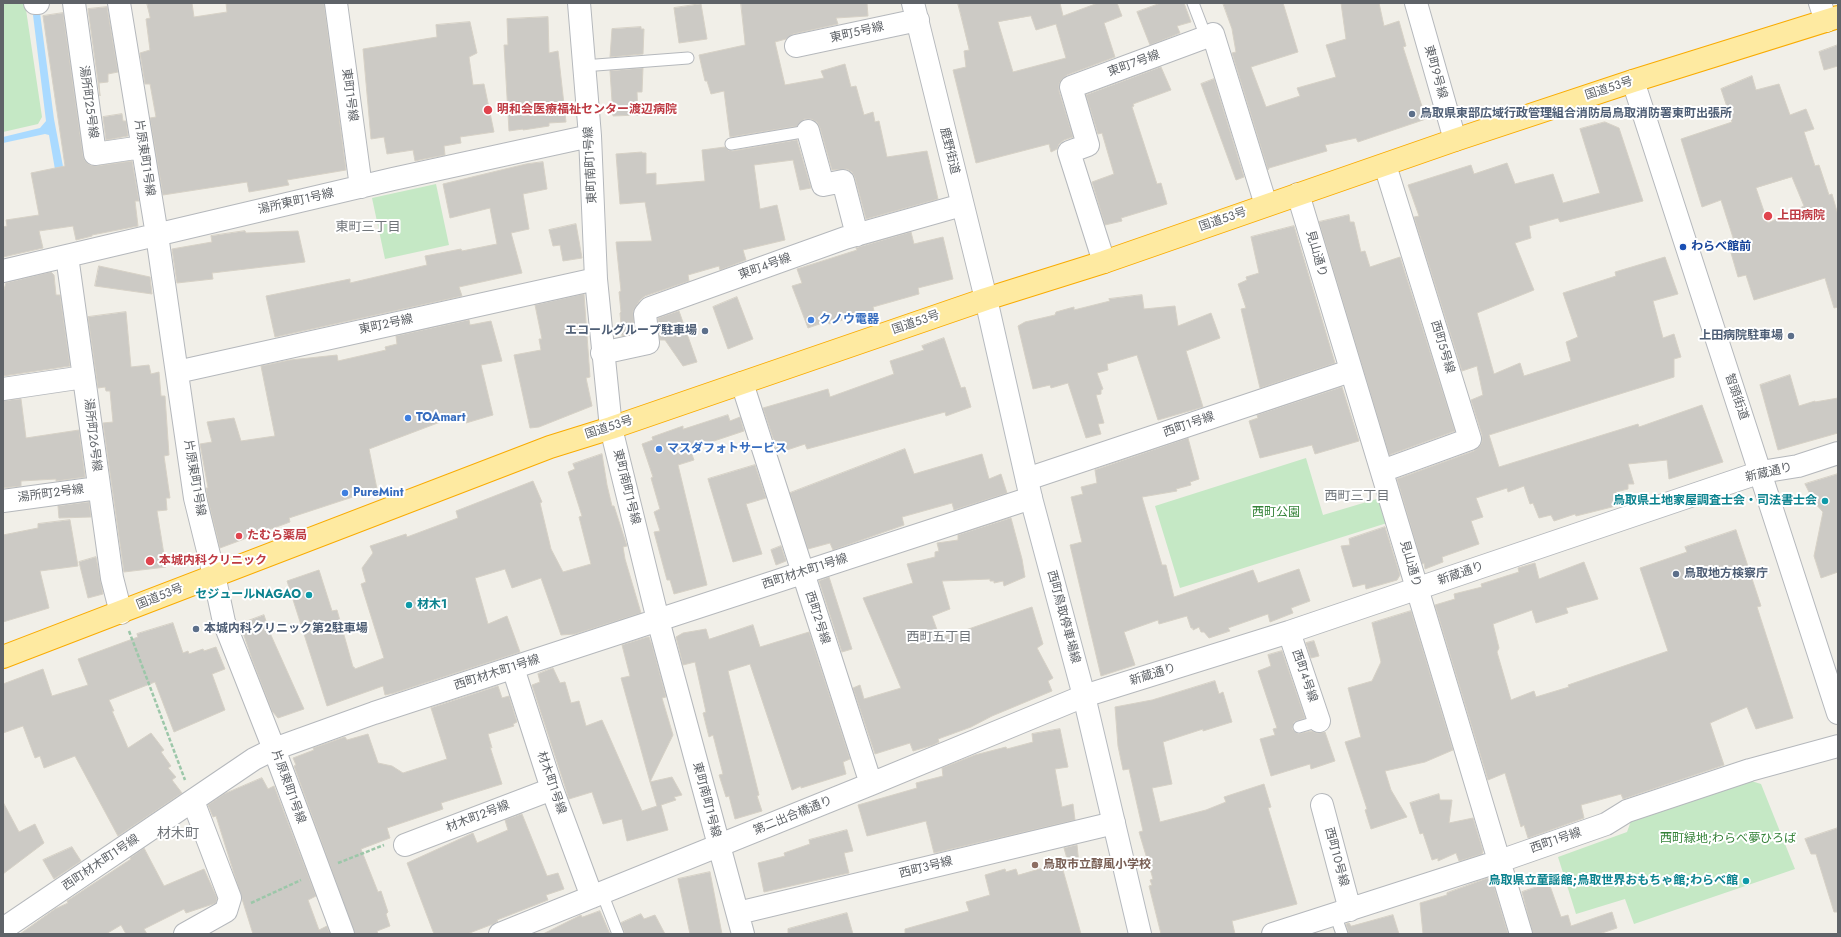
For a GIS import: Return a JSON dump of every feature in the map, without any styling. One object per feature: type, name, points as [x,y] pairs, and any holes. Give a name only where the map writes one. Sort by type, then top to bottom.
[{"type":"highway","name":"国道53号","points":[[3,657],[124,621],[214,575],[550,447],[611,428],[986,299],[1104,262],[1455,140],[1828,14]]},
{"type":"street","name":"湯所町25号線","points":[[74,3],[95,154],[142,147]]},
{"type":"street","name":"片原東町1号線","points":[[119,3],[157,235],[195,498],[224,622],[274,749],[343,934]]},
{"type":"street","name":"東町1号線","points":[[336,3],[361,187]]},
{"type":"street","name":"東町南町1号線","points":[[578,3],[590,136],[596,279],[602,353],[611,428],[658,620],[743,934]]},
{"type":"street","name":"東町9号線","points":[[1416,3],[1455,140]]},
{"type":"street","name":"東町5号線","points":[[796,46],[916,11]]},
{"type":"street","name":"鹿野街道","points":[[916,11],[986,299]]},
{"type":"street","points":[[1206,37],[1213,34],[1266,205]]},
{"type":"street","name":"東町7号線","points":[[1104,262],[1069,152],[1088,144],[1071,87],[1206,37]]},
{"type":"street","name":"智頭街道","points":[[1633,81],[1688,255],[1761,472],[1838,713]]},
{"type":"street","points":[[808,131],[823,185],[843,181],[856,235]]},
{"type":"street","name":"湯所東町1号線","points":[[3,271],[361,187],[590,136]]},
{"type":"street","name":"西町5号線","points":[[1382,471],[1470,439],[1385,165]]},
{"type":"street","name":"見山通り","points":[[1298,194],[1350,371],[1382,471],[1521,934]]},
{"type":"street","name":"東町4号線","points":[[602,353],[648,343],[645,314],[650,308],[856,235],[962,205]]},
{"type":"street","name":"湯所町26号線","points":[[67,256],[98,488],[112,578],[124,621]]},
{"type":"street","name":"東町2号線","points":[[177,372],[596,279]]},
{"type":"street","name":"西町鳥取停車場線","points":[[986,299],[1029,488],[1084,696],[1140,934]]},
{"type":"street","name":"西町1号線","points":[[1029,488],[1350,371]]},
{"type":"street","points":[[3,389],[84,377]]},
{"type":"street","name":"西町2号線","points":[[742,383],[871,784]]},
{"type":"street","name":"新蔵通り","points":[[1084,696],[1289,632],[1761,472],[1798,466],[1838,453]]},
{"type":"street","name":"湯所町2号線","points":[[3,501],[98,488]]},
{"type":"street","name":"西町材木町1号線","points":[[3,929],[254,759],[274,749],[374,713],[803,573],[1029,488]]},
{"type":"street","name":"西町4号線","points":[[1289,632],[1309,724]]},
{"type":"street","name":"材木町1号線","points":[[513,668],[552,789],[597,895]]},
{"type":"street","name":"第二出合橋通り","points":[[500,934],[1084,696]]},
{"type":"street","name":"西町1号線","points":[[1273,934],[1343,919],[1500,861],[1606,824],[1627,811],[1750,770],[1838,746]]},
{"type":"street","name":"材木町2号線","points":[[405,845],[552,789]]},
{"type":"street","points":[[185,934],[226,911],[230,898],[193,801]]},
{"type":"street","name":"西町10号線","points":[[1322,805],[1343,919]]},
{"type":"street","name":"西町3号線","points":[[738,913],[1114,823]]},
{"type":"lane","points":[[1193,3],[1206,37]]},
{"type":"lane","points":[[583,66],[688,58]]},
{"type":"lane","points":[[730,144],[808,131]]},
{"type":"lane","points":[[597,895],[618,934]]},
{"type":"path","points":[[124,621],[193,801]]},
{"type":"path","points":[[226,911],[238,908],[319,871],[398,840],[405,845]]},
{"type":"green space","points":[[3,3],[25,3],[42,117],[38,124],[3,132]]},
{"type":"green space","points":[[436,184],[449,245],[385,259],[372,198]]},
{"type":"green space","name":"西町公園","points":[[1306,458],[1323,515],[1380,498],[1387,523],[1180,588],[1155,506]]},
{"type":"green space","name":"西町緑地;わらべ夢ひろば","points":[[1748,780],[1761,784],[1795,869],[1634,924],[1625,899],[1576,914],[1558,857],[1627,832],[1631,821]]},
{"type":"water","points":[[40,13],[54,119],[65,177],[65,227],[49,135],[45,134],[3,143],[3,137],[40,128],[46,121],[33,15]]},
{"type":"building","points":[[147,3],[192,3],[194,17],[227,12],[226,3],[324,3],[346,170],[287,180],[289,185],[249,192],[247,182],[163,195],[150,118],[156,117],[150,84],[145,84],[140,53],[150,50],[146,19],[150,18]]},
{"type":"building","points":[[741,3],[867,3],[868,16],[836,18],[838,24],[793,34],[786,39],[775,42],[785,85],[824,78],[821,71],[845,64],[851,87],[856,86],[864,115],[873,112],[875,122],[879,121],[887,157],[927,151],[938,199],[866,219],[852,172],[847,169],[832,170],[820,128],[817,122],[811,119],[804,119],[797,126],[730,137],[724,91],[711,94],[707,81],[705,81],[699,55],[745,45]]},
{"type":"building","points":[[958,3],[1060,3],[1063,16],[1098,3],[1117,3],[1122,16],[1104,23],[1115,57],[1067,75],[1059,84],[1059,91],[1073,137],[1064,140],[1059,144],[1057,149],[1051,152],[1049,144],[976,163],[953,70],[966,67],[964,51],[969,50]],"holes":[[[1031,16],[1036,30],[1056,24],[1066,58],[1013,72],[998,22]]]},
{"type":"building","points":[[1161,3],[1184,3],[1191,22],[1177,26],[1180,33],[1150,45],[1137,12]]},
{"type":"building","points":[[1223,3],[1283,3],[1298,52],[1251,67],[1266,107],[1300,96],[1297,88],[1336,77],[1326,45],[1346,39],[1341,3],[1379,3],[1384,26],[1399,21],[1406,46],[1403,47],[1426,119],[1358,142],[1356,138],[1325,145],[1327,151],[1269,168],[1268,170],[1232,53],[1236,52],[1232,29]]},
{"type":"building","points":[[701,4],[707,39],[679,43],[674,8]]},
{"type":"building","points":[[107,7],[118,72],[108,74],[108,82],[99,83],[100,96],[88,9]]},
{"type":"building","points":[[63,13],[83,156],[85,161],[90,165],[96,166],[132,161],[139,201],[135,201],[138,226],[92,235],[76,240],[73,226],[39,231],[43,248],[3,257],[3,227],[7,226],[6,220],[39,215],[31,173],[65,166],[43,16]]},
{"type":"building","points":[[548,17],[549,53],[558,51],[566,122],[549,123],[549,126],[509,131],[504,45],[508,45],[507,19]]},
{"type":"building","points":[[470,22],[477,53],[469,57],[473,85],[484,84],[494,132],[460,137],[461,143],[444,146],[445,155],[415,161],[413,150],[387,154],[384,137],[371,139],[363,49],[437,37],[436,25]]},
{"type":"building","points":[[641,27],[641,29],[644,29],[643,54],[610,57],[612,29]]},
{"type":"building","points":[[1838,45],[1838,66],[1824,70],[1819,52]]},
{"type":"building","points":[[1161,67],[1171,90],[1133,104],[1134,106],[1132,107],[1157,184],[1161,183],[1167,204],[1121,218],[1122,221],[1105,225],[1092,182],[1114,174],[1102,133],[1098,134],[1086,95]]},
{"type":"building","points":[[643,68],[642,92],[637,92],[638,115],[613,116],[610,71]]},
{"type":"building","points":[[1752,76],[1756,90],[1779,84],[1790,115],[1806,109],[1814,129],[1804,132],[1815,166],[1819,165],[1829,195],[1832,194],[1838,215],[1838,307],[1834,308],[1825,278],[1754,300],[1746,275],[1738,277],[1731,253],[1736,247],[1721,200],[1702,207],[1681,139],[1732,122],[1721,89]],"holes":[[[1792,177],[1804,206],[1768,223],[1756,188]]]},
{"type":"building","points":[[1214,79],[1244,177],[1236,180],[1201,84]]},
{"type":"building","points":[[122,114],[123,121],[126,121],[128,136],[106,140],[103,117]]},
{"type":"building","points":[[1605,122],[1619,128],[1643,201],[1560,222],[1558,218],[1529,226],[1531,238],[1515,243],[1534,290],[1477,313],[1494,374],[1520,363],[1524,376],[1571,361],[1566,342],[1578,337],[1563,293],[1616,276],[1615,272],[1665,257],[1678,294],[1653,301],[1663,338],[1674,334],[1681,357],[1674,359],[1674,377],[1489,435],[1499,467],[1638,424],[1639,427],[1702,405],[1723,462],[1669,479],[1667,460],[1628,464],[1634,484],[1628,484],[1628,489],[1616,492],[1620,505],[1576,516],[1575,514],[1554,521],[1551,515],[1539,518],[1533,503],[1530,504],[1524,486],[1508,492],[1507,488],[1476,498],[1483,517],[1471,521],[1479,544],[1442,557],[1443,562],[1425,569],[1424,563],[1422,564],[1397,479],[1474,451],[1479,447],[1482,442],[1482,435],[1471,400],[1483,395],[1477,366],[1462,371],[1414,217],[1419,216],[1408,185],[1471,165],[1474,174],[1507,163],[1515,184],[1553,174],[1563,203],[1600,193],[1580,129]]},
{"type":"building","points":[[797,140],[811,188],[800,190],[793,160],[754,165],[760,209],[777,205],[785,240],[743,250],[746,260],[720,270],[719,266],[688,275],[689,281],[645,296],[640,300],[633,311],[634,333],[622,336],[619,292],[621,291],[616,242],[652,241],[645,202],[620,204],[616,154],[646,153],[646,174],[656,173],[656,185],[705,181],[702,150],[725,147],[732,151]]},
{"type":"building","points":[[543,162],[547,189],[523,194],[529,229],[511,233],[522,273],[459,287],[462,296],[275,337],[266,296],[350,279],[350,283],[427,265],[425,256],[497,244],[490,208],[450,218],[443,184],[526,164]]},
{"type":"building","points":[[1349,215],[1350,222],[1354,222],[1361,252],[1365,251],[1370,267],[1400,257],[1455,431],[1389,455],[1319,222]]},
{"type":"building","points":[[576,224],[582,258],[563,261],[560,245],[553,246],[549,230]]},
{"type":"building","points":[[1294,226],[1335,363],[1260,388],[1241,309],[1246,308],[1238,284],[1247,280],[1246,277],[1259,273],[1251,237]]},
{"type":"building","points":[[245,231],[246,233],[298,231],[305,262],[212,273],[213,279],[177,283],[172,249],[212,242],[211,236]]},
{"type":"building","points":[[911,232],[914,244],[943,237],[953,279],[918,288],[919,294],[873,307],[874,311],[829,324],[828,321],[808,328],[792,286],[802,283],[797,269],[857,250],[856,248]]},
{"type":"building","points":[[99,266],[150,277],[152,294],[95,286]]},
{"type":"building","points":[[51,272],[54,275],[56,295],[60,295],[70,366],[3,376],[3,293],[6,283]]},
{"type":"building","points":[[584,294],[590,377],[586,378],[592,406],[539,427],[530,428],[514,355],[541,350],[539,339],[542,339],[535,305]]},
{"type":"building","points":[[1142,295],[1144,309],[1175,306],[1178,326],[1211,313],[1220,338],[1186,351],[1203,407],[1158,420],[1137,355],[1107,364],[1108,370],[1097,373],[1103,389],[1101,390],[1101,394],[1096,395],[1104,423],[1098,424],[1101,434],[1086,438],[1068,383],[1051,388],[1050,385],[1033,389],[1018,326],[1025,322],[1055,315],[1056,312],[1074,307],[1074,310],[1110,301],[1109,299]]},
{"type":"building","points":[[737,297],[753,339],[728,349],[713,307]]},
{"type":"building","points":[[679,311],[697,362],[683,366],[665,340],[660,340],[658,318]]},
{"type":"building","points":[[126,312],[131,367],[149,365],[151,374],[159,372],[161,396],[165,396],[169,455],[164,456],[170,498],[166,498],[167,510],[157,511],[166,567],[124,572],[103,423],[113,422],[110,391],[106,391],[105,387],[98,388],[88,317]]},
{"type":"building","points":[[469,320],[470,325],[491,321],[502,361],[481,365],[493,415],[466,423],[464,413],[369,449],[377,489],[289,518],[290,522],[220,548],[207,496],[206,488],[208,488],[200,444],[212,442],[207,422],[234,418],[241,441],[275,436],[261,366],[290,360],[337,355],[338,361],[386,350],[385,347],[397,344],[396,336]]},
{"type":"building","points":[[944,338],[961,388],[965,387],[971,407],[946,416],[945,412],[807,449],[805,444],[778,453],[763,408],[828,389],[830,397],[894,374],[890,361],[924,350],[922,346]]},
{"type":"building","points":[[1790,375],[1799,406],[1815,401],[1838,398],[1838,433],[1778,450],[1760,385]]},
{"type":"building","points":[[1342,387],[1359,441],[1315,454],[1312,445],[1260,458],[1249,421],[1258,418],[1257,415]]},
{"type":"building","points":[[21,399],[26,438],[79,430],[85,477],[56,481],[56,479],[21,481],[21,486],[3,488],[3,401]]},
{"type":"building","points":[[728,415],[730,421],[740,417],[744,431],[690,449],[694,460],[678,465],[707,585],[674,594],[670,580],[667,580],[654,532],[660,531],[654,512],[660,509],[651,478],[653,477],[642,444],[653,440],[652,437],[683,426],[683,429]]},
{"type":"building","points":[[1188,438],[1199,479],[1190,482],[1191,485],[1176,489],[1177,491],[1142,497],[1162,565],[1166,565],[1174,597],[1253,570],[1258,583],[1299,569],[1310,601],[1291,608],[1293,613],[1270,622],[1268,614],[1228,628],[1230,631],[1209,638],[1204,632],[1201,632],[1199,627],[1193,630],[1193,628],[1191,628],[1187,616],[1159,624],[1158,620],[1124,632],[1135,665],[1101,676],[1070,545],[1082,542],[1071,497],[1083,494],[1081,487],[1097,483],[1095,470]]},
{"type":"building","points":[[905,449],[914,474],[982,454],[989,479],[1001,474],[1007,493],[954,510],[952,503],[902,517],[904,525],[833,550],[830,543],[808,549],[790,493]]},
{"type":"building","points":[[602,454],[612,506],[614,506],[627,546],[623,547],[625,559],[641,613],[575,634],[561,635],[541,578],[512,588],[505,569],[475,578],[488,624],[507,616],[520,652],[394,693],[385,695],[383,686],[327,706],[287,581],[319,570],[332,611],[337,610],[353,667],[355,669],[384,658],[361,584],[366,582],[362,568],[373,553],[370,546],[406,534],[407,537],[458,518],[456,511],[533,481],[542,502],[540,503],[551,549],[563,572],[591,564],[579,517],[582,516],[568,472],[575,469],[573,464]]},
{"type":"building","points":[[755,465],[766,498],[746,504],[762,554],[733,562],[708,479]]},
{"type":"building","points":[[1838,474],[1838,572],[1821,578],[1814,556],[1823,512],[1814,502],[1805,484]]},
{"type":"building","points":[[89,502],[91,517],[59,518],[58,506]]},
{"type":"building","points":[[1011,518],[1022,559],[1025,577],[1004,586],[1003,581],[994,583],[994,581],[990,581],[990,579],[942,581],[950,609],[932,616],[940,638],[1032,607],[1043,644],[1037,648],[1053,678],[1048,681],[1052,691],[992,716],[971,727],[938,739],[939,742],[933,745],[913,751],[910,743],[875,754],[853,688],[860,685],[864,699],[901,688],[863,598],[913,583],[907,564],[935,557],[935,552],[939,551],[937,543],[958,540],[958,535]]},
{"type":"building","points":[[70,520],[78,566],[40,571],[49,608],[3,622],[3,535],[38,528],[38,524]]},
{"type":"building","points":[[1385,527],[1400,575],[1397,580],[1366,589],[1365,584],[1353,587],[1341,546],[1350,545],[1349,539]]},
{"type":"building","points":[[1736,530],[1761,606],[1757,607],[1793,718],[1756,729],[1747,707],[1710,723],[1724,765],[1623,799],[1621,794],[1581,805],[1584,818],[1528,838],[1524,825],[1521,827],[1505,773],[1488,780],[1435,605],[1455,599],[1454,594],[1482,587],[1481,584],[1519,572],[1518,568],[1535,563],[1539,579],[1584,562],[1598,599],[1566,608],[1568,613],[1536,623],[1532,610],[1493,624],[1499,648],[1497,652],[1511,700],[1534,691],[1536,697],[1569,687],[1568,685],[1668,651],[1640,568],[1687,552],[1685,547]]},
{"type":"building","points":[[781,546],[786,561],[776,565],[771,550]]},
{"type":"building","points":[[96,557],[103,594],[88,598],[79,562]]},
{"type":"building","points":[[829,577],[852,649],[842,652],[819,581]]},
{"type":"building","points":[[1411,611],[1453,750],[1425,762],[1385,771],[1391,790],[1407,817],[1371,829],[1365,810],[1367,809],[1345,742],[1361,737],[1348,688],[1372,681],[1381,662],[1372,623]]},
{"type":"building","points":[[264,615],[270,633],[304,709],[278,718],[272,711],[240,624]]},
{"type":"building","points":[[173,623],[183,653],[188,651],[189,654],[203,649],[204,651],[216,647],[225,669],[212,674],[225,710],[174,732],[155,682],[109,700],[114,711],[112,711],[128,748],[151,733],[164,750],[161,752],[171,766],[168,768],[176,777],[172,780],[182,793],[118,836],[75,756],[44,768],[40,756],[35,758],[23,726],[3,733],[3,684],[43,669],[52,696],[88,685],[78,659],[138,637],[137,634]]},
{"type":"building","points":[[753,625],[760,647],[809,632],[850,759],[843,762],[846,774],[801,788],[801,786],[792,790],[750,664],[728,671],[759,795],[757,796],[762,811],[735,819],[729,796],[726,797],[719,775],[723,774],[713,735],[709,737],[703,713],[706,712],[695,662],[683,665],[676,637],[683,633],[706,629],[709,639]]},
{"type":"building","points":[[649,637],[666,697],[662,698],[673,735],[650,782],[621,678],[630,676],[622,645]]},
{"type":"building","points":[[1314,641],[1319,656],[1311,658],[1306,643]]},
{"type":"building","points":[[1282,651],[1305,718],[1294,722],[1292,729],[1298,734],[1311,731],[1317,733],[1325,732],[1335,761],[1311,769],[1310,764],[1271,776],[1260,739],[1275,735],[1273,729],[1277,728],[1258,671],[1271,666],[1268,655]]},
{"type":"building","points":[[553,668],[560,683],[565,682],[571,703],[579,701],[586,726],[602,720],[642,811],[657,806],[650,782],[672,777],[682,795],[674,797],[676,800],[661,805],[668,830],[627,841],[622,819],[603,824],[592,792],[569,799],[532,685],[540,682],[538,674]]},
{"type":"building","points":[[1215,681],[1219,694],[1223,692],[1232,722],[1203,731],[1203,729],[1163,742],[1172,784],[1152,788],[1160,822],[1206,810],[1226,802],[1224,797],[1264,784],[1271,807],[1268,808],[1297,904],[1232,921],[1235,934],[1161,934],[1149,886],[1152,885],[1150,880],[1153,879],[1139,832],[1143,831],[1129,769],[1123,770],[1118,746],[1115,707],[1152,700]]},
{"type":"building","points":[[498,686],[502,698],[509,696],[517,722],[513,724],[514,726],[488,734],[492,748],[490,747],[502,784],[441,803],[443,809],[387,828],[390,838],[361,849],[378,892],[381,891],[388,912],[386,914],[390,926],[377,931],[378,934],[355,934],[294,766],[296,765],[293,758],[314,750],[313,748],[345,737],[347,740],[368,734],[378,763],[392,766],[403,773],[447,759],[431,708]]},
{"type":"building","points":[[1060,729],[1068,767],[1055,769],[1062,807],[1073,804],[1075,820],[934,853],[926,821],[867,836],[858,805],[917,788],[916,783],[943,776],[942,768],[975,755],[1033,742],[1032,734]]},
{"type":"building","points":[[262,778],[268,789],[274,786],[316,896],[308,900],[319,930],[327,926],[330,934],[253,934],[216,816],[213,817],[208,805],[224,794]]},
{"type":"building","points":[[1439,794],[1440,800],[1452,800],[1449,823],[1473,818],[1483,851],[1482,854],[1459,861],[1456,853],[1438,861],[1438,858],[1432,860],[1423,833],[1420,834],[1410,803]]},
{"type":"building","points":[[3,802],[19,832],[35,824],[44,843],[3,874]]},
{"type":"building","points":[[522,814],[547,876],[558,873],[564,889],[546,895],[548,900],[497,920],[498,921],[493,924],[467,934],[434,934],[407,863],[473,833],[477,843],[508,830],[505,820]]},
{"type":"building","points":[[1838,828],[1838,912],[1834,912],[1816,854],[1811,854],[1805,839]]},
{"type":"building","points":[[847,830],[853,851],[844,853],[849,873],[764,892],[758,863],[785,856],[784,853],[810,844],[809,840]]},
{"type":"building","points":[[1077,845],[1079,864],[1069,866],[1064,848]]},
{"type":"building","points":[[72,847],[81,861],[54,879],[43,860]]},
{"type":"building","points":[[144,848],[164,886],[204,869],[217,898],[216,903],[186,913],[184,909],[144,929],[147,934],[126,934],[121,925],[106,934],[20,934],[55,909],[68,903],[67,901],[131,859],[130,858]]},
{"type":"building","points":[[1061,863],[1081,934],[905,934],[905,929],[969,911],[966,902],[990,895],[985,875],[1005,869],[1006,872],[1016,869],[1018,875]]},
{"type":"building","points":[[710,872],[722,934],[690,934],[678,879]]},
{"type":"building","points":[[1488,878],[1492,880],[1508,934],[1423,934],[1420,903],[1447,895],[1447,893]]},
{"type":"building","points":[[1549,883],[1561,917],[1568,915],[1571,926],[1612,912],[1617,928],[1599,934],[1533,934],[1522,892]]},
{"type":"building","points":[[600,911],[610,934],[543,934],[581,915],[582,917]]},
{"type":"building","points":[[847,913],[853,934],[788,934],[788,929]]},
{"type":"building","points":[[641,914],[644,919],[655,915],[665,934],[625,934],[621,923]]},
{"type":"building","points":[[1393,915],[1399,934],[1349,934],[1346,924],[1349,923],[1351,926]]},
{"type":"place","name":"明和会医療福祉センター渡辺病院","points":[[488,110]]},
{"type":"place","name":"鳥取県東部広域行政管理組合消防局鳥取消防署東町出張所","points":[[1412,114]]},
{"type":"place","name":"上田病院","points":[[1768,216]]},
{"type":"place","name":"わらべ館前","points":[[1683,247]]},
{"type":"place","name":"クノウ電器","points":[[811,320]]},
{"type":"place","name":"エコールグループ駐車場","points":[[705,331]]},
{"type":"place","name":"上田病院駐車場","points":[[1791,336]]},
{"type":"place","name":"TOAmart","points":[[408,418]]},
{"type":"place","name":"マスダフォトサービス","points":[[659,449]]},
{"type":"place","name":"PureMint","points":[[345,493]]},
{"type":"place","name":"鳥取県土地家屋調査士会・司法書士会","points":[[1825,501]]},
{"type":"place","name":"たむら薬局","points":[[239,536]]},
{"type":"place","name":"本城内科クリニック","points":[[150,561]]},
{"type":"place","name":"鳥取地方検察庁","points":[[1676,574]]},
{"type":"place","name":"セジュールNAGAO","points":[[309,595]]},
{"type":"place","name":"材木1","points":[[409,605]]},
{"type":"place","name":"本城内科クリニック第2駐車場","points":[[196,629]]},
{"type":"place","name":"鳥取市立醇風小学校","points":[[1035,865]]},
{"type":"place","name":"鳥取県立童謡館;鳥取世界おもちゃ館;わらべ館","points":[[1746,881]]},
{"type":"district","name":"東町三丁目","points":[[368,228]]},
{"type":"district","name":"西町三丁目","points":[[1357,497]]},
{"type":"district","name":"西町五丁目","points":[[939,638]]},
{"type":"district","name":"材木町","points":[[178,835]]}]
